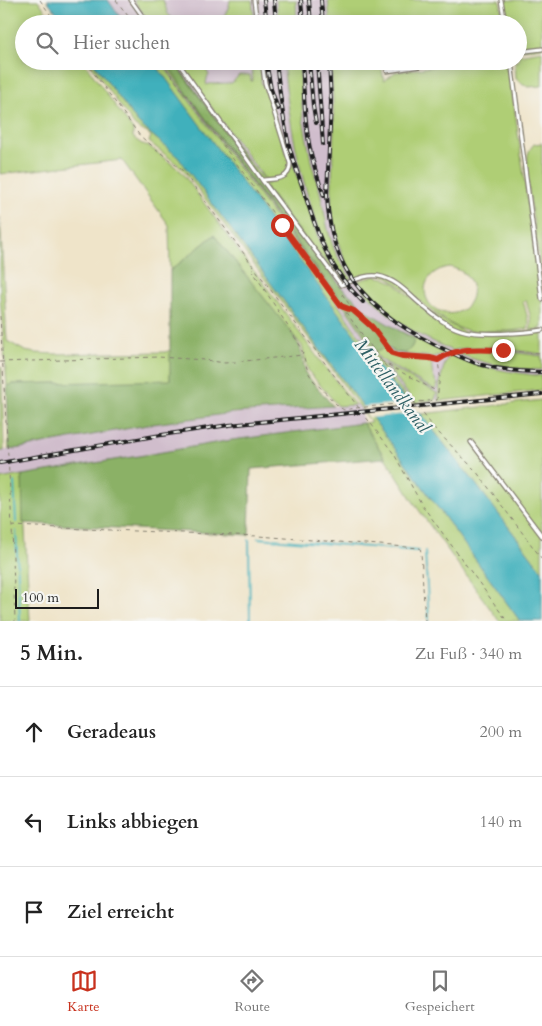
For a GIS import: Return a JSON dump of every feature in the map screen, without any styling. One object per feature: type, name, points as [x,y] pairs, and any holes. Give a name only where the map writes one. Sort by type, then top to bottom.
[{"type":"lane","points":[[131,0],[142,15]]},
{"type":"lane","points":[[254,0],[255,15]]},
{"type":"lane","points":[[502,0],[504,15]]},
{"type":"lane","points":[[527,51],[542,49]]},
{"type":"lane","points":[[183,70],[262,180],[341,285],[378,275],[389,279],[427,310],[462,330],[504,333],[542,330]]},
{"type":"lane","points":[[262,180],[279,178],[290,170],[290,163],[265,83],[263,70]]},
{"type":"lane","points":[[512,70],[542,298]]},
{"type":"lane","points":[[471,442],[542,536]]},
{"type":"path","points":[[40,0],[51,15]]},
{"type":"path","points":[[116,0],[127,15]]},
{"type":"path","points":[[92,70],[140,136],[182,170],[394,454],[422,505],[507,621]]},
{"type":"path","points":[[168,70],[381,360],[434,429],[476,471],[542,558]]},
{"type":"path","points":[[253,267],[254,273],[301,347],[308,372],[336,406],[344,410],[437,400],[440,375],[438,360]]},
{"type":"path","points":[[342,294],[354,311],[372,327],[392,353],[402,356],[438,360],[461,350],[542,353]]},
{"type":"path","points":[[341,306],[354,311]]},
{"type":"path","points":[[0,316],[12,526],[15,621]]},
{"type":"path","points":[[0,362],[158,357],[225,363],[303,355]]},
{"type":"path","points":[[381,360],[438,392]]},
{"type":"path","points":[[12,526],[258,536],[420,548],[425,621]]},
{"type":"shaded area","points":[[108,0],[330,0],[331,15],[119,15]]},
{"type":"shaded area","points":[[160,70],[332,70],[332,178],[352,268],[361,281],[411,324],[542,341],[542,391],[408,402],[333,306]]},
{"type":"shaded area","points":[[361,404],[363,423],[232,440],[0,479],[0,451],[153,424],[228,414]]},
{"type":"green space","points":[[0,0],[38,0],[49,15],[15,15],[15,70],[90,70],[133,130],[133,137],[150,147],[181,171],[321,362],[355,405],[338,406],[308,371],[302,346],[214,235],[170,271],[169,225],[122,160],[0,174]]},
{"type":"green space","points":[[134,0],[163,0],[169,15],[144,15]]},
{"type":"green space","points":[[230,0],[252,0],[254,15],[224,15],[229,7]]},
{"type":"green space","points":[[276,0],[296,0],[297,15],[278,15]]},
{"type":"green space","points":[[328,0],[500,0],[502,15],[329,15]]},
{"type":"green space","points":[[505,0],[542,0],[542,47],[527,49],[527,15],[508,15]]},
{"type":"green space","points":[[542,51],[542,86],[528,87],[516,79],[516,70],[527,70],[527,54]]},
{"type":"green space","points":[[94,70],[99,70],[138,123],[178,157],[383,432],[520,621],[499,621],[416,506],[363,423],[371,422],[182,168],[149,142],[151,136],[134,125]]},
{"type":"green space","points":[[160,70],[167,70],[324,283],[353,327],[413,404],[408,402],[368,353]]},
{"type":"green space","points":[[169,70],[172,70],[189,96],[330,287],[385,348],[396,356],[432,359],[432,373],[438,384],[436,389],[380,359]]},
{"type":"green space","points":[[171,70],[180,70],[267,190],[342,288],[357,301],[358,306],[415,340],[406,353],[397,352],[389,348],[377,351]]},
{"type":"green space","points":[[180,70],[268,185],[184,70],[206,70],[209,75],[207,85],[232,83],[239,75],[250,75],[251,81],[253,81],[252,70],[262,70],[261,82],[267,94],[290,164],[293,163],[320,244],[343,283],[267,190]]},
{"type":"green space","points":[[284,70],[300,70],[303,118],[311,161],[334,249],[351,278],[346,281],[326,247],[306,191],[293,136]]},
{"type":"green space","points":[[331,70],[382,70],[384,81],[395,72],[409,70],[508,70],[542,306],[542,328],[530,330],[531,318],[526,299],[522,303],[524,304],[529,323],[528,329],[470,331],[456,327],[430,310],[388,277],[378,273],[355,279],[339,245],[331,209],[334,124]],"holes":[[[449,267],[461,271],[468,278],[472,286],[472,295],[469,303],[463,309],[455,313],[445,313],[436,310],[429,303],[425,290],[426,284],[428,279],[437,271]]]},
{"type":"green space","points":[[542,143],[542,281],[525,164],[528,163],[528,153],[534,144]]},
{"type":"green space","points":[[0,217],[7,341],[25,351],[35,353],[165,352],[171,350],[170,381],[13,384],[7,386],[0,295]]},
{"type":"green space","points":[[214,235],[291,332],[300,347],[306,374],[333,406],[232,413],[153,424],[9,450],[7,386],[13,384],[170,380],[170,271]]},
{"type":"green space","points":[[375,276],[394,283],[423,308],[465,333],[542,331],[542,354],[484,348],[452,351],[420,335],[394,318],[370,297],[357,281]]},
{"type":"green space","points":[[398,330],[447,353],[432,357],[393,352],[389,348],[406,353],[411,348],[414,340]]},
{"type":"green space","points":[[470,350],[542,356],[542,370],[498,365],[456,353]]},
{"type":"green space","points":[[451,355],[484,366],[542,376],[542,390],[439,401],[442,371]]},
{"type":"green space","points":[[385,364],[437,393],[435,400],[415,403]]},
{"type":"green space","points":[[0,366],[2,368],[4,451],[0,451]]},
{"type":"green space","points":[[542,400],[542,571],[421,414]]},
{"type":"green space","points":[[363,423],[385,458],[251,469],[249,535],[23,523],[22,475],[232,440]]},
{"type":"green space","points":[[22,475],[30,621],[0,621],[0,479]]},
{"type":"water","points":[[47,0],[108,0],[119,15],[58,15]]},
{"type":"water","name":"Mittellandkanal","points":[[99,70],[160,70],[368,353],[394,386],[421,414],[542,571],[542,621],[520,621],[383,432],[178,157],[138,123]]},
{"type":"pier","points":[[412,402],[423,412],[369,418],[361,407]]},
{"type":"waterway","points":[[14,482],[16,522]]},
{"type":"waterway","points":[[16,531],[20,621]]},
{"type":"waterway","points":[[258,538],[418,551]]},
{"type":"waterway","points":[[249,540],[250,621]]},
{"type":"waterway","points":[[425,551],[429,621]]},
{"type":"railway","points":[[264,0],[266,15]]},
{"type":"railway","points":[[274,0],[275,15]]},
{"type":"railway","points":[[301,0],[302,15]]},
{"type":"railway","points":[[309,0],[310,15]]},
{"type":"railway","points":[[321,0],[322,15]]},
{"type":"railway","points":[[268,70],[271,89],[278,109]]},
{"type":"railway","points":[[277,70],[289,145],[320,238],[341,277],[363,302]]},
{"type":"railway","points":[[303,70],[307,133],[313,164],[324,196]]},
{"type":"railway","points":[[310,70],[316,123]]},
{"type":"railway","points":[[318,70],[323,144]]},
{"type":"railway","points":[[329,70],[331,102],[328,205],[331,228],[337,250],[353,280],[384,313],[409,331],[436,345],[482,365],[527,372],[542,372]]},
{"type":"railway","points":[[0,463],[229,425],[542,394]]},
{"type":"route","points":[[282,225],[341,306],[354,311],[372,327],[392,353],[438,360],[461,350],[503,350]]}]
